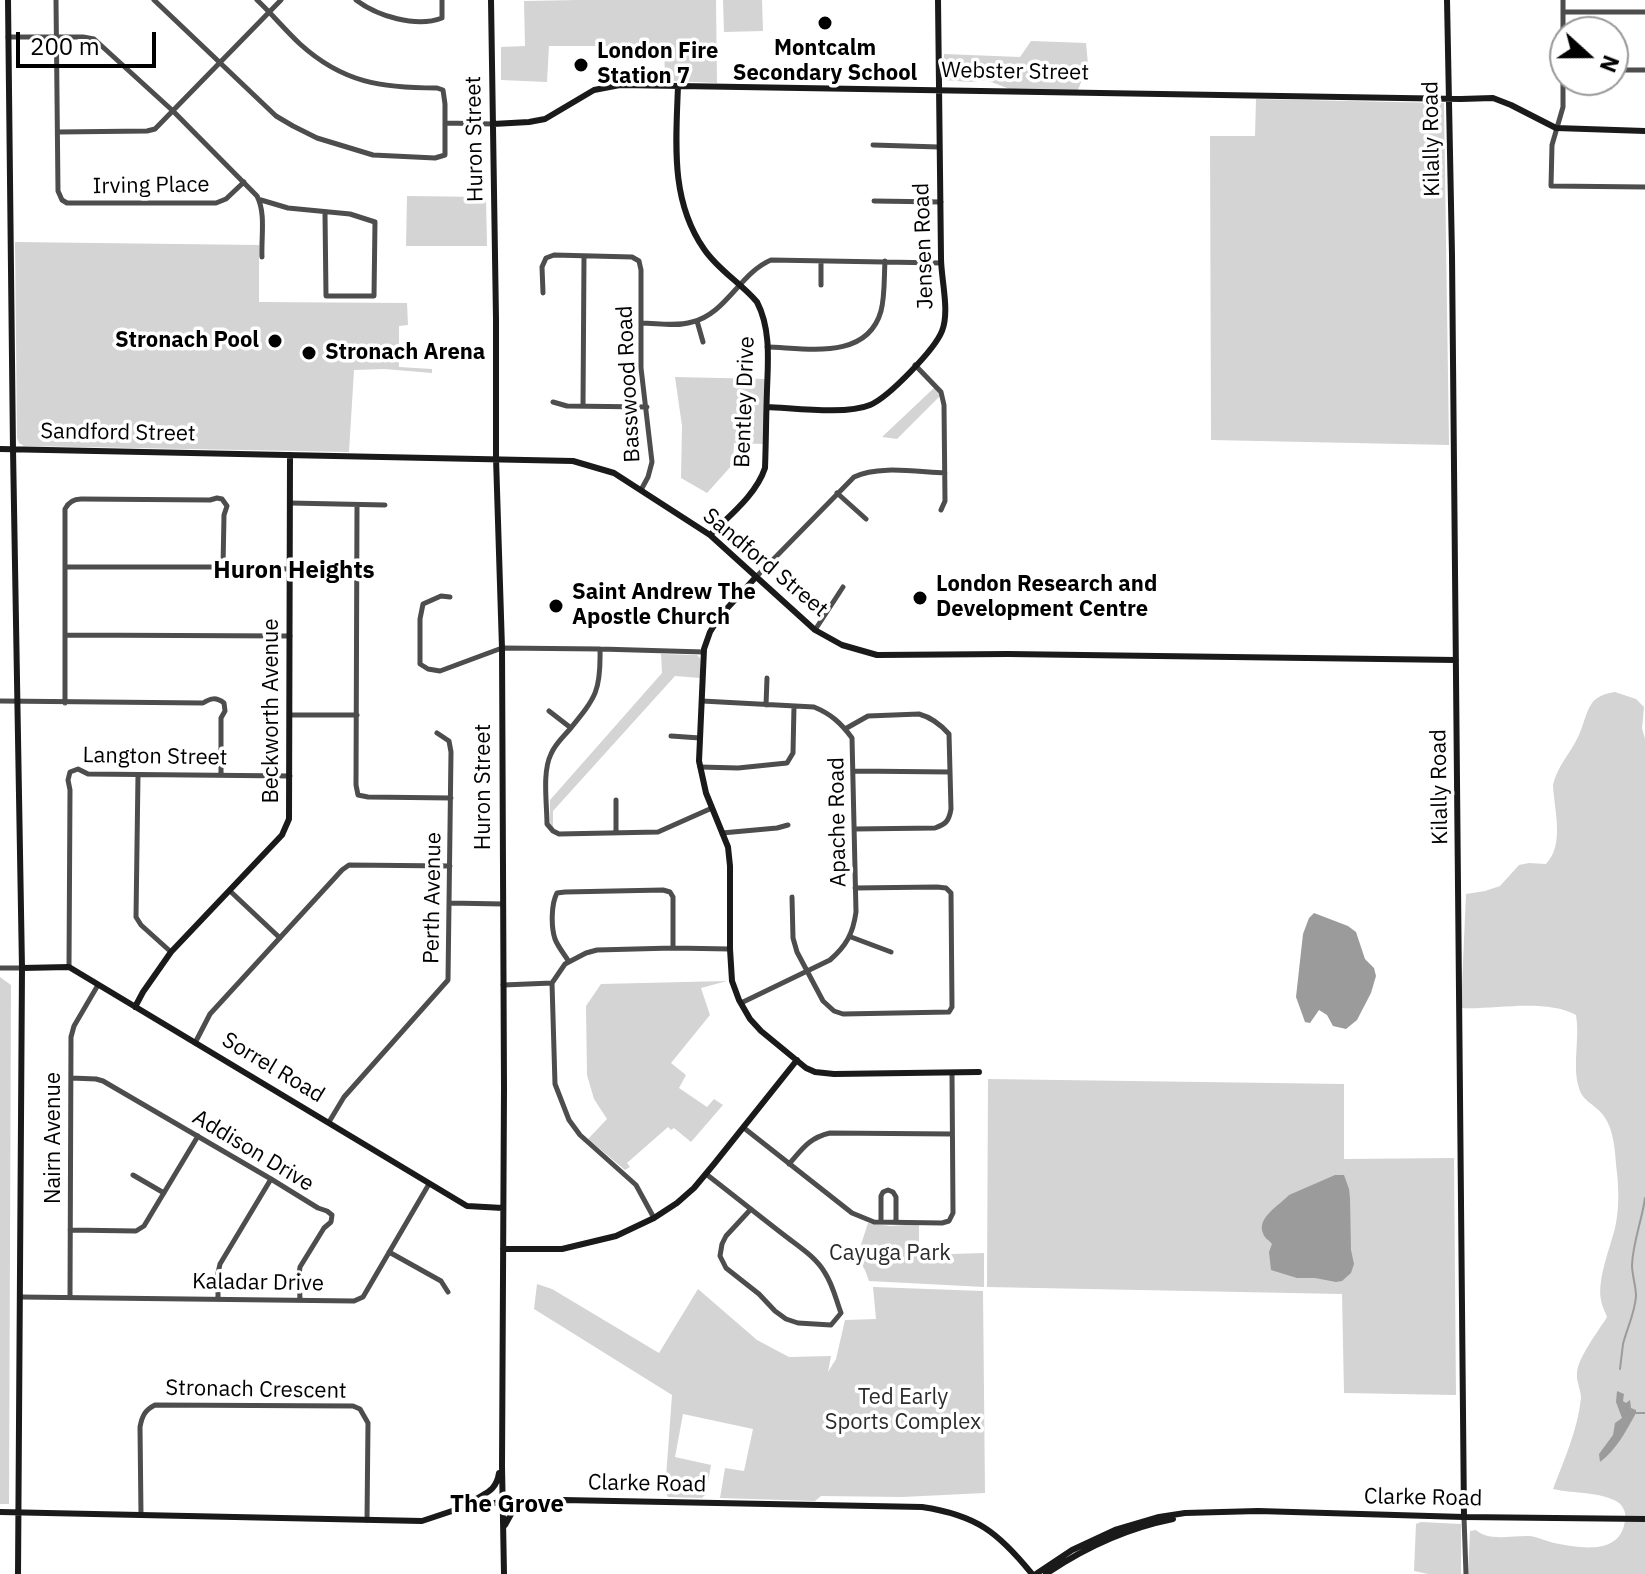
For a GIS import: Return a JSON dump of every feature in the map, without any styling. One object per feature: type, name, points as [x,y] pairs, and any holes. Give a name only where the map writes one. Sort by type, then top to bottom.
[{"type":"street","points":[[8,0],[22,968],[18,1574]]},
{"type":"street","name":"Irving Place","points":[[56,0],[58,191],[62,200],[67,203],[216,203],[226,199],[244,182]]},
{"type":"street","points":[[154,0],[276,116],[317,138],[373,155],[435,158],[445,155],[443,90],[383,86],[349,77],[312,54],[257,0]]},
{"type":"street","points":[[58,132],[155,129],[281,0]]},
{"type":"street","points":[[356,0],[369,10],[390,17],[434,21],[442,18],[442,0]]},
{"type":"street","name":"Huron Street","points":[[491,0],[496,458],[502,648],[504,1574]]},
{"type":"street","name":"Jensen Road","points":[[767,407],[847,410],[873,404],[915,365],[943,329],[938,0]]},
{"type":"street","name":"Kilally Road","points":[[1447,0],[1466,1574]]},
{"type":"street","points":[[1563,0],[1563,16]]},
{"type":"street","points":[[1563,12],[1645,12]]},
{"type":"street","points":[[8,37],[94,39],[173,111],[260,200],[288,208],[350,214],[375,222],[374,296],[326,296],[325,213]]},
{"type":"street","name":"Webster Street","points":[[493,124],[545,119],[594,90],[620,85],[1493,98],[1556,128]]},
{"type":"street","name":"Bentley Drive","points":[[678,86],[676,167],[680,192],[704,249],[751,295],[762,311],[766,329],[765,468],[753,491],[710,535]]},
{"type":"street","points":[[1563,96],[1552,145],[1551,186],[1645,187]]},
{"type":"street","points":[[445,123],[493,124]]},
{"type":"street","points":[[1556,128],[1645,131]]},
{"type":"street","points":[[873,145],[939,147]]},
{"type":"street","points":[[260,200],[262,257]]},
{"type":"street","points":[[874,201],[941,202]]},
{"type":"street","name":"Basswood Road","points":[[543,293],[542,267],[546,258],[554,255],[632,257],[639,261],[641,368],[652,462],[641,490]]},
{"type":"street","points":[[583,406],[584,257]]},
{"type":"street","points":[[641,323],[697,321],[719,306],[760,264],[771,260],[941,263]]},
{"type":"street","points":[[767,347],[836,349],[858,342],[876,323],[881,311],[885,261]]},
{"type":"street","points":[[821,262],[821,285]]},
{"type":"street","points":[[697,321],[703,342]]},
{"type":"street","points":[[915,365],[941,392],[944,405],[945,501],[941,510]]},
{"type":"street","points":[[553,402],[567,406],[647,407]]},
{"type":"street","name":"Sandford Street","points":[[0,449],[573,461],[614,473],[710,535],[815,630],[842,645],[877,655],[1456,660]]},
{"type":"street","name":"Beckworth Avenue","points":[[135,1007],[171,952],[287,827],[290,776],[290,455]]},
{"type":"street","points":[[945,473],[864,472],[854,477],[720,616],[710,632],[704,652],[700,767],[706,793],[728,847],[732,981],[750,1019],[815,1072],[979,1072]]},
{"type":"street","points":[[837,493],[866,519]]},
{"type":"street","points":[[65,703],[67,505],[76,499],[222,499],[227,506],[224,515],[223,567]]},
{"type":"street","points":[[290,503],[385,505]]},
{"type":"street","points":[[357,505],[358,795],[451,798]]},
{"type":"street","points":[[65,567],[290,569]]},
{"type":"street","points":[[815,630],[843,587]]},
{"type":"street","points":[[450,597],[433,598],[423,604],[420,664],[434,671],[502,648],[704,652]]},
{"type":"street","points":[[65,635],[290,636]]},
{"type":"street","points":[[600,649],[598,690],[549,757],[547,824],[559,834],[658,832],[712,808]]},
{"type":"street","points":[[766,705],[767,678]]},
{"type":"street","points":[[0,701],[203,703],[210,698],[217,699],[224,703],[225,711],[221,718],[221,775]]},
{"type":"street","name":"Apache Road","points":[[702,701],[814,707],[828,712],[852,738],[856,912],[851,937]]},
{"type":"street","points":[[700,767],[738,768],[787,763],[793,753],[794,706]]},
{"type":"street","points":[[549,711],[571,728]]},
{"type":"street","points":[[845,729],[868,716],[919,714],[925,715],[949,734],[951,809],[944,825],[935,828],[855,829]]},
{"type":"street","points":[[290,715],[357,715]]},
{"type":"street","name":"Perth Avenue","points":[[329,1122],[344,1097],[448,980],[451,752],[449,741],[437,733]]},
{"type":"street","points":[[671,736],[700,738]]},
{"type":"street","name":"Langton Street","points":[[69,967],[70,772],[78,769],[88,774],[290,776]]},
{"type":"street","points":[[854,771],[950,772]]},
{"type":"street","points":[[138,775],[136,917],[171,952]]},
{"type":"street","points":[[616,800],[616,833]]},
{"type":"street","points":[[722,833],[788,825]]},
{"type":"street","points":[[195,1043],[210,1014],[349,865],[450,866]]},
{"type":"street","points":[[792,897],[793,938],[797,952],[823,1001],[834,1011],[843,1014],[949,1012],[952,1007],[951,893],[946,888],[937,887],[855,888]]},
{"type":"street","points":[[230,891],[280,938]]},
{"type":"street","points":[[569,962],[555,939],[553,900],[557,893],[670,892],[673,897],[673,948]]},
{"type":"street","points":[[449,903],[503,904]]},
{"type":"street","points":[[741,1003],[830,960],[851,937],[891,952]]},
{"type":"street","points":[[654,1218],[636,1185],[580,1135],[560,1102],[555,1084],[552,983],[565,964],[597,950],[730,949]]},
{"type":"street","points":[[0,968],[69,967]]},
{"type":"street","name":"Sorrel Road","points":[[69,967],[467,1206],[503,1208]]},
{"type":"street","points":[[503,985],[552,983]]},
{"type":"street","name":"Nairn Avenue","points":[[70,1297],[71,1037],[74,1026],[98,985]]},
{"type":"street","points":[[503,1249],[562,1249],[616,1236],[654,1218],[677,1203],[706,1174],[797,1060]]},
{"type":"street","points":[[744,1128],[852,1213],[874,1222],[942,1223],[949,1221],[953,1213],[952,1073]]},
{"type":"street","name":"Addison Drive","points":[[71,1078],[103,1081],[332,1215],[331,1222],[300,1267],[300,1300]]},
{"type":"street","points":[[789,1164],[807,1143],[817,1136],[830,1133],[952,1134]]},
{"type":"street","points":[[70,1230],[136,1231],[144,1226],[198,1136]]},
{"type":"street","points":[[706,1174],[751,1209],[805,1252],[825,1272],[841,1313],[831,1325],[786,1319],[726,1268],[720,1256],[722,1244],[751,1209]]},
{"type":"street","points":[[133,1175],[164,1193]]},
{"type":"street","points":[[218,1299],[220,1264],[271,1179]]},
{"type":"street","name":"Kaladar Drive","points":[[21,1297],[354,1301],[363,1297],[429,1184]]},
{"type":"street","points":[[881,1222],[881,1196],[888,1190],[896,1197],[896,1222]]},
{"type":"street","points":[[389,1252],[441,1281],[448,1292]]},
{"type":"street","name":"Stronach Crescent","points":[[141,1515],[140,1427],[148,1408],[155,1405],[353,1406],[360,1409],[368,1423],[367,1520]]},
{"type":"street","points":[[467,1506],[491,1491],[497,1484],[502,1466]]},
{"type":"street","name":"Clarke Road","points":[[0,1512],[422,1521],[467,1506],[563,1500],[922,1507],[976,1521],[999,1537],[1034,1574],[1072,1550],[1115,1530],[1185,1513],[1258,1511],[1645,1519]]},
{"type":"street","points":[[503,1529],[515,1507],[526,1502]]},
{"type":"street","name":"Clarke Road","points":[[1046,1574],[1116,1536],[1161,1521],[1200,1514]]},
{"type":"green space","points":[[716,0],[717,83],[673,81],[665,77],[664,46],[549,46],[547,82],[501,80],[501,47],[525,46],[524,1]]},
{"type":"green space","points":[[723,0],[762,0],[763,31],[724,32]]},
{"type":"green space","points":[[1031,41],[1086,43],[1088,64],[1078,90],[1015,91],[986,80],[944,80],[944,54],[1020,57]]},
{"type":"green space","points":[[1256,99],[1444,103],[1449,445],[1211,440],[1210,136],[1255,136]]},
{"type":"green space","points":[[407,196],[486,197],[487,246],[406,246]]},
{"type":"green space","points":[[15,242],[259,245],[259,302],[407,303],[408,325],[399,326],[399,367],[432,369],[432,373],[354,370],[349,452],[24,446],[17,438]]},
{"type":"green space","points":[[675,377],[765,379],[763,444],[734,443],[733,464],[707,493],[681,478],[682,426]]},
{"type":"green space","points":[[935,387],[940,396],[897,439],[882,437]]},
{"type":"green space","points":[[661,654],[697,655],[700,658],[700,678],[675,676],[553,811],[553,828],[550,823],[550,800],[662,673]]},
{"type":"green space","points":[[1615,692],[1636,699],[1644,707],[1645,1574],[1468,1574],[1470,1531],[1476,1530],[1494,1537],[1530,1536],[1564,1545],[1598,1547],[1616,1539],[1622,1532],[1625,1520],[1623,1508],[1614,1500],[1553,1489],[1577,1421],[1581,1398],[1578,1367],[1607,1317],[1600,1292],[1618,1201],[1615,1151],[1610,1128],[1600,1112],[1583,1096],[1577,1080],[1576,1015],[1535,1006],[1461,1008],[1466,894],[1500,886],[1519,865],[1546,864],[1552,856],[1557,837],[1555,779],[1592,703],[1602,695]]},
{"type":"green space","points":[[0,977],[11,985],[9,1504],[0,1504]]},
{"type":"green space","points":[[727,981],[701,988],[710,1015],[671,1063],[686,1075],[679,1088],[707,1107],[714,1099],[723,1105],[691,1142],[674,1128],[671,1130],[668,1127],[627,1163],[630,1167],[625,1170],[588,1139],[607,1119],[594,1099],[587,1075],[586,1006],[601,984]]},
{"type":"green space","points":[[988,1079],[1344,1084],[1344,1159],[1454,1158],[1456,1395],[1344,1393],[1342,1294],[987,1287]]},
{"type":"green space","name":"Cayuga Park","points":[[868,1223],[890,1226],[919,1224],[919,1255],[984,1253],[984,1287],[869,1281],[857,1257]]},
{"type":"green space","name":"Ted Early Sports Complex","points":[[537,1284],[552,1289],[659,1353],[698,1289],[757,1340],[789,1357],[831,1356],[828,1372],[836,1359],[845,1320],[876,1319],[873,1287],[983,1291],[985,1493],[902,1497],[821,1496],[815,1501],[720,1498],[725,1468],[744,1471],[753,1429],[683,1414],[675,1457],[711,1465],[706,1494],[702,1498],[668,1497],[665,1491],[672,1395],[534,1309]]},
{"type":"green space","points":[[1416,1524],[1461,1524],[1461,1574],[1414,1571]]},
{"type":"shaded area","points":[[1314,913],[1356,932],[1365,959],[1374,968],[1376,976],[1371,993],[1357,1020],[1346,1029],[1333,1026],[1327,1015],[1319,1010],[1310,1023],[1305,1022],[1296,997],[1303,934]]},
{"type":"shaded area","points":[[1335,1175],[1344,1175],[1349,1189],[1354,1264],[1351,1273],[1336,1282],[1297,1278],[1271,1270],[1269,1252],[1272,1244],[1264,1236],[1262,1227],[1266,1217],[1289,1195]]},
{"type":"shaded area","points":[[1617,1391],[1624,1394],[1623,1401],[1626,1403],[1630,1400],[1631,1408],[1636,1413],[1616,1446],[1600,1462],[1599,1454],[1613,1435],[1615,1423],[1622,1418],[1616,1402]]},
{"type":"waterway","points":[[1620,1369],[1623,1344],[1635,1302],[1633,1256],[1645,1198]]},
{"type":"waterway","points":[[1636,1413],[1645,1413]]},
{"type":"place","name":"Montcalm Secondary School","points":[[825,23]]},
{"type":"place","name":"London Fire Station 7","points":[[581,65]]},
{"type":"place","name":"Stronach Pool","points":[[275,341]]},
{"type":"place","name":"Stronach Arena","points":[[309,353]]},
{"type":"place","name":"London Research and Development Centre","points":[[920,598]]},
{"type":"place","name":"Saint Andrew The Apostle Church","points":[[556,606]]},
{"type":"district","name":"Huron Heights","points":[[294,571]]},
{"type":"district","name":"The Grove","points":[[507,1505]]}]
